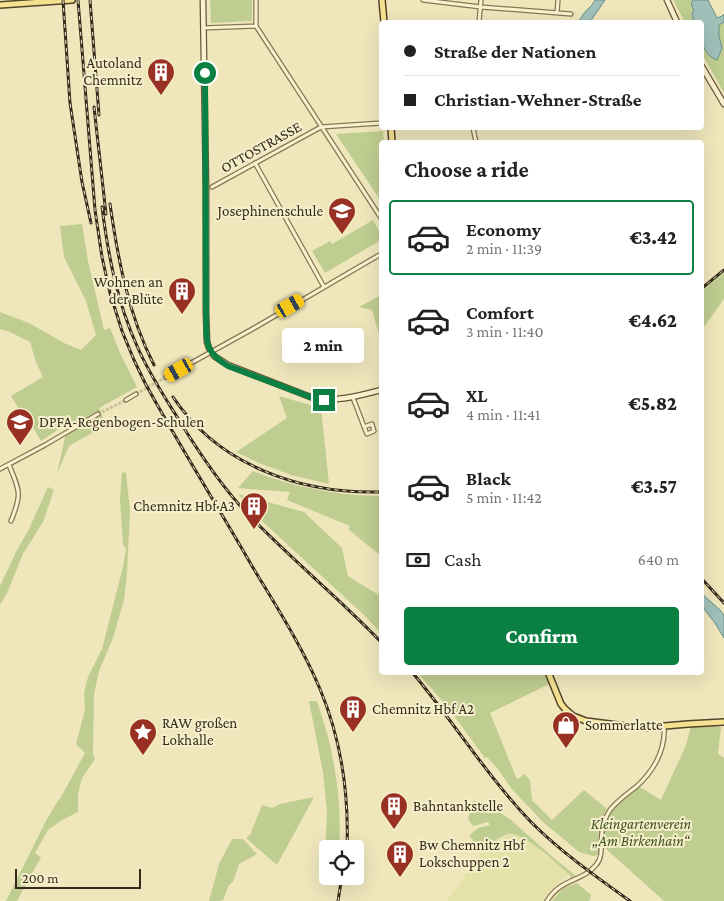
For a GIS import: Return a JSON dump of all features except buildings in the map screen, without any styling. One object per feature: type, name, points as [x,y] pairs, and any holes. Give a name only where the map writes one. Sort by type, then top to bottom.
[{"type":"main road","points":[[0,6],[72,0]]},
{"type":"main road","points":[[203,0],[206,322],[207,342],[211,352],[218,360],[228,366],[313,398],[334,400],[353,398],[379,391]]},
{"type":"main road","points":[[382,0],[384,20]]},
{"type":"main road","points":[[667,0],[676,20]]},
{"type":"main road","points":[[704,70],[724,104]]},
{"type":"main road","points":[[549,675],[564,709],[573,716],[586,721],[641,728],[724,722]]},
{"type":"street","points":[[256,0],[256,26],[379,215]]},
{"type":"street","points":[[423,0],[571,14]]},
{"type":"street","points":[[479,20],[481,0]]},
{"type":"street","points":[[557,13],[558,0]]},
{"type":"street","points":[[203,28],[256,26]]},
{"type":"street","points":[[321,127],[379,123]]},
{"type":"street","name":"OTTOSTRASSE","points":[[212,187],[321,127]]},
{"type":"street","points":[[255,163],[324,287]]},
{"type":"street","points":[[166,377],[379,255]]},
{"type":"street","points":[[126,400],[136,394]]},
{"type":"street","points":[[353,398],[364,427]]},
{"type":"street","points":[[0,469],[98,414]]},
{"type":"street","points":[[8,465],[19,493],[10,521]]},
{"type":"street","points":[[547,901],[559,887],[589,872],[599,861],[602,831],[607,815],[618,802],[644,780],[653,767],[663,747],[665,737],[664,726]]},
{"type":"shaded area","points":[[507,834],[519,836],[535,846],[569,874],[548,892],[543,901],[447,901],[481,852]]},
{"type":"green space","points":[[252,0],[252,21],[211,23],[210,1]]},
{"type":"green space","points":[[673,0],[693,0],[694,20],[684,20]]},
{"type":"green space","points":[[724,22],[724,93],[704,57],[704,47],[706,51],[722,48],[719,24]]},
{"type":"green space","points":[[383,131],[384,140],[379,140],[379,198],[336,134]]},
{"type":"green space","points":[[373,220],[379,230],[379,241],[325,273],[312,251],[330,241],[332,244]]},
{"type":"green space","points":[[82,224],[88,261],[104,330],[110,328],[137,387],[99,408],[103,417],[97,430],[69,446],[57,474],[68,423],[41,441],[27,417],[23,416],[11,396],[43,377],[30,342],[0,329],[0,312],[29,323],[64,343],[81,350],[96,335],[86,301],[64,257],[60,226]]},
{"type":"green space","points":[[724,273],[724,299],[704,327],[704,290]]},
{"type":"green space","points":[[379,296],[379,335],[372,310],[359,307]]},
{"type":"green space","points":[[279,396],[321,408],[329,484],[291,475],[236,452],[287,418]]},
{"type":"green space","points":[[253,471],[310,488],[346,494],[379,496],[379,554],[349,530],[350,526],[287,500],[290,492],[238,488]]},
{"type":"green space","points":[[122,472],[126,473],[130,510],[127,574],[124,600],[113,638],[99,671],[94,694],[93,754],[95,759],[82,778],[78,794],[78,812],[48,830],[35,853],[41,857],[17,901],[6,901],[47,819],[85,753],[76,744],[85,710],[84,693],[88,677],[102,649],[126,548],[123,545],[120,500]]},
{"type":"green space","points":[[48,487],[54,490],[43,522],[23,554],[0,605],[0,586]]},
{"type":"green space","points":[[238,494],[304,512],[342,548],[348,576],[379,594],[379,631],[364,615],[263,522]]},
{"type":"green space","points":[[420,675],[545,675],[549,684],[490,713],[516,777],[518,779],[524,774],[530,780],[532,800],[552,820],[584,790],[607,809],[600,825],[598,836],[599,853],[593,856],[579,852],[542,821],[511,788],[497,768],[487,757],[485,758],[449,709]]},
{"type":"green space","points":[[309,701],[317,701],[332,753],[340,815],[339,840],[326,840],[327,811],[323,772]]},
{"type":"green space","name":"Kleingartenverein „Am Birkenhain“","points":[[691,726],[721,727],[718,754],[724,758],[724,901],[664,901],[604,847],[605,826],[608,818],[624,800],[640,787],[661,800],[686,745]]},
{"type":"green space","points":[[314,797],[277,865],[246,838],[250,835],[262,805],[272,808],[280,804]]},
{"type":"green space","points":[[473,801],[484,802],[511,820],[576,876],[571,878],[569,874],[540,849],[514,834],[504,835],[481,852],[471,844],[473,840],[469,836],[478,828],[490,825],[488,822],[473,826],[468,819]]},
{"type":"green space","points":[[232,839],[243,839],[257,854],[239,864],[233,882],[229,885],[223,900],[209,901],[219,864]]},
{"type":"green space","points":[[577,883],[591,895],[589,901],[552,901],[562,889]]},
{"type":"water","points":[[595,0],[605,0],[591,20],[579,20],[585,12]]},
{"type":"water","points":[[693,0],[708,0],[717,18],[724,14],[724,22],[719,25],[722,48],[717,60],[708,54],[705,49],[704,20],[694,20]]},
{"type":"water","points":[[704,596],[724,615],[724,638],[704,609]]},
{"type":"tunnel","points":[[136,394],[166,377]]},
{"type":"tunnel","points":[[98,414],[126,400]]},
{"type":"railway","points":[[63,0],[70,103],[82,182],[91,223]]},
{"type":"railway","points":[[78,0],[95,210],[110,293],[122,331],[145,383],[288,626],[320,689],[333,728],[342,768],[347,808],[347,840]]},
{"type":"railway","points":[[90,0],[99,115]]},
{"type":"railway","points":[[94,107],[106,214]]},
{"type":"railway","points":[[110,204],[125,286],[137,326],[154,365]]},
{"type":"railway","points":[[102,207],[114,278],[130,329],[152,376],[189,436],[218,478],[242,508],[379,640]]},
{"type":"railway","points":[[704,287],[724,270]]},
{"type":"railway","points":[[173,397],[192,421],[214,441],[238,458],[264,471],[292,481],[321,488],[379,492]]},
{"type":"railway","points":[[704,581],[724,603]]},
{"type":"railway","points":[[414,675],[500,786],[531,822],[566,854],[630,901]]},
{"type":"railway","points":[[338,901],[341,885]]},
{"type":"place","name":"Autoland Chemnitz","points":[[161,96]]},
{"type":"place","name":"Josephinenschule","points":[[342,235]]},
{"type":"place","name":"Wohnen an der Blüte","points":[[182,315]]},
{"type":"place","name":"DPFA-Regenbogen-Schulen","points":[[20,446]]},
{"type":"place","name":"Chemnitz Hbf A3","points":[[254,530]]},
{"type":"place","name":"Chemnitz Hbf A2","points":[[353,733]]},
{"type":"place","name":"Sommerlatte","points":[[566,749]]},
{"type":"place","name":"RAW großen Lokhalle","points":[[143,756]]},
{"type":"place","name":"Bahntankstelle","points":[[394,830]]},
{"type":"place","name":"Bw Chemnitz Hbf Lokschuppen 2","points":[[400,878]]},
{"type":"route","points":[[205,73],[206,313],[208,348],[218,360],[228,366],[313,398],[324,400]]}]
